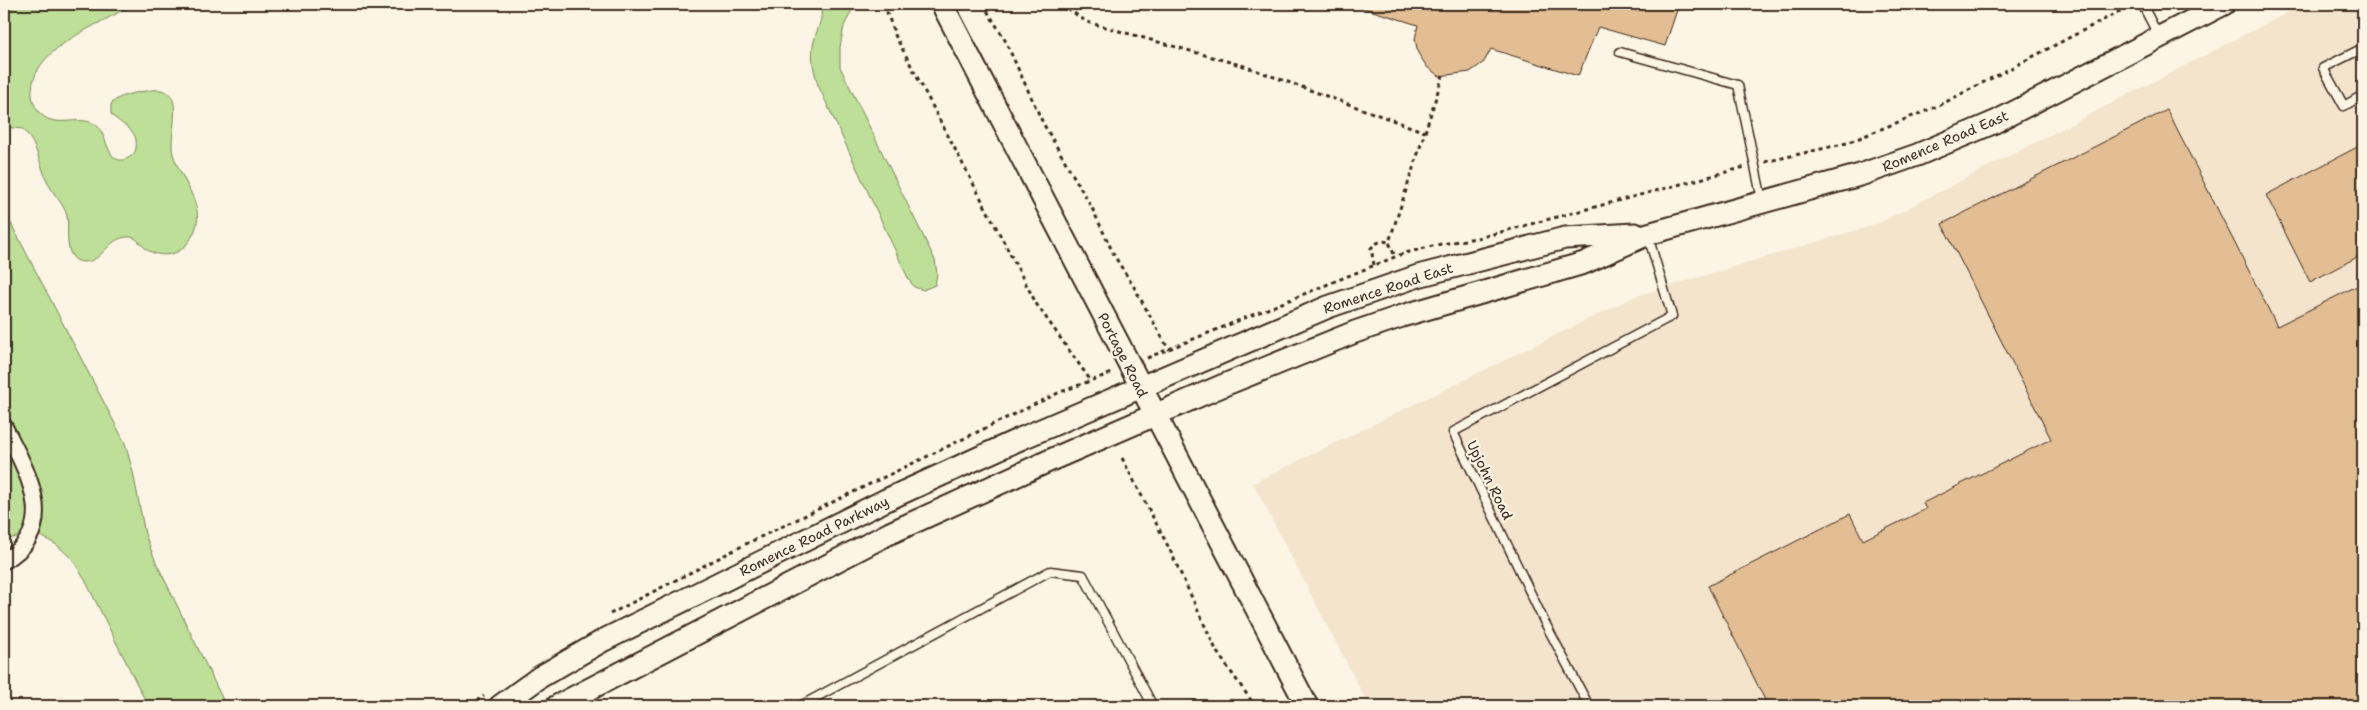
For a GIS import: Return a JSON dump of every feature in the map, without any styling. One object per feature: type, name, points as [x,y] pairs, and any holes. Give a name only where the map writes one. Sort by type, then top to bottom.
[{"type":"street","name":"Portage Road","points":[[942,4],[1307,706]]},
{"type":"street","name":"Romence Road East","points":[[1155,416],[1355,332],[1402,316],[1584,262],[1648,234],[1860,175],[1918,155],[1995,122],[2159,37],[2212,7]]},
{"type":"street","name":"Romence Road East","points":[[1140,388],[1328,307],[1418,276],[1565,238],[1648,234]]},
{"type":"street","name":"Romence Road Parkway","points":[[500,706],[540,677],[604,640],[886,500],[1020,439],[1140,388]]},
{"type":"street","points":[[557,706],[882,537],[1053,459],[1155,416]]},
{"type":"street","points":[[4,426],[24,466],[33,490],[37,509],[34,523],[25,544],[4,561]]},
{"type":"lane","points":[[2142,4],[2159,37]]},
{"type":"lane","points":[[2363,48],[2323,68],[2344,106],[2363,95]]},
{"type":"lane","points":[[1620,52],[1738,85],[1762,202]]},
{"type":"lane","name":"Upjohn Road","points":[[1589,706],[1544,621],[1453,432],[1672,316],[1648,234]]},
{"type":"lane","points":[[800,706],[1050,571],[1083,575],[1153,706]]},
{"type":"path","points":[[884,4],[895,35],[1037,305],[1091,381]]},
{"type":"path","points":[[983,4],[1004,38],[1043,123],[1092,208],[1115,257],[1169,350]]},
{"type":"path","points":[[1061,4],[1087,22],[1244,66],[1425,132]]},
{"type":"path","points":[[1395,257],[1388,242],[1443,75]]},
{"type":"path","points":[[1374,265],[1371,248],[1383,240],[1388,242]]},
{"type":"path","points":[[1122,458],[1169,548],[1217,652],[1255,706]]},
{"type":"shaded area","points":[[2304,4],[2363,4],[2363,706],[1369,706],[1253,483],[1636,296],[1877,224]]},
{"type":"green space","points":[[4,4],[132,4],[72,38],[45,60],[36,74],[32,98],[38,111],[44,117],[51,120],[88,121],[95,124],[99,128],[111,153],[120,160],[132,155],[135,150],[136,141],[132,132],[111,114],[111,104],[122,96],[146,91],[160,90],[169,94],[173,101],[174,110],[173,154],[194,199],[197,210],[194,233],[182,249],[172,254],[161,255],[145,248],[136,239],[127,237],[117,240],[91,261],[80,261],[73,257],[69,248],[66,212],[48,183],[32,142],[23,129],[4,127]]},
{"type":"green space","points":[[820,4],[855,4],[844,26],[840,47],[840,67],[935,260],[937,274],[935,285],[923,290],[914,287],[908,278],[818,85],[813,66],[812,51],[821,20]]},
{"type":"green space","points":[[4,210],[125,443],[133,472],[145,534],[155,560],[226,706],[148,706],[85,580],[72,559],[57,545],[41,536],[19,536],[4,541]]},
{"type":"building","points":[[1361,4],[1679,4],[1665,46],[1598,27],[1578,76],[1491,49],[1484,62],[1470,72],[1439,76],[1427,67],[1418,53],[1415,39],[1418,25],[1360,7]]},
{"type":"building","points":[[2167,110],[2277,326],[2363,283],[2363,706],[1768,706],[1708,586],[1850,514],[1863,540],[1926,509],[1923,503],[2051,439],[1942,224]]},
{"type":"building","points":[[2363,144],[2363,254],[2310,282],[2266,195]]}]
